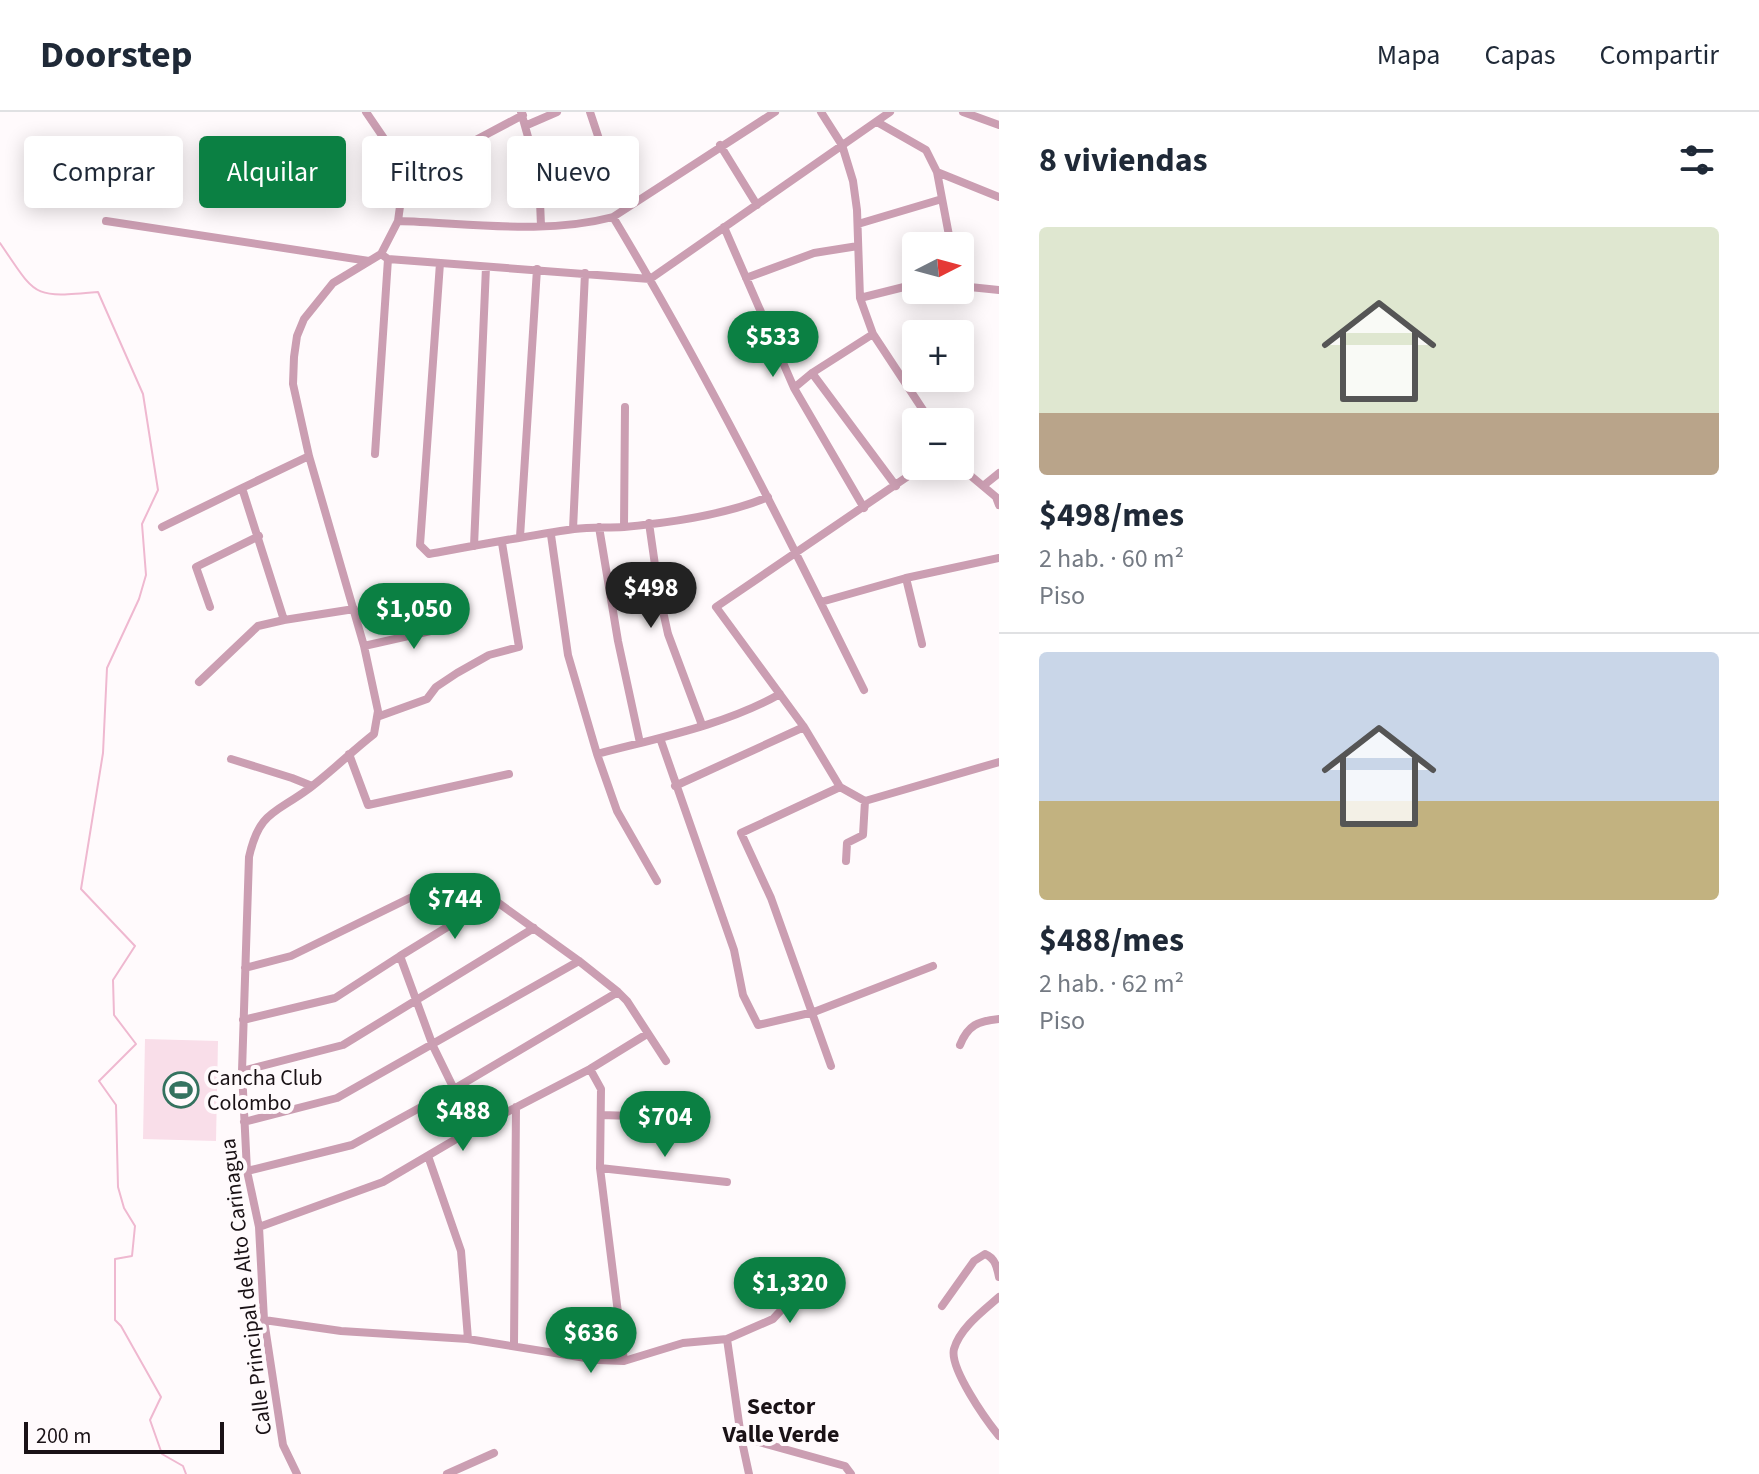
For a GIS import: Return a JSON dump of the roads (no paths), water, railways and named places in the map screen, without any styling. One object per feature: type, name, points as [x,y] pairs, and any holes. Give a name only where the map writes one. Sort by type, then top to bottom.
[{"type":"street","points":[[366,112],[398,159],[404,177],[398,221],[384,256],[375,454]]},
{"type":"street","points":[[527,125],[557,112]]},
{"type":"street","points":[[590,112],[598,136]]},
{"type":"street","points":[[398,221],[541,226],[583,225],[613,217],[775,112]]},
{"type":"street","points":[[821,112],[842,145],[853,181],[858,224],[860,298],[873,334],[921,408]]},
{"type":"street","points":[[502,543],[519,647],[489,655],[436,687],[427,699],[377,717],[364,646],[309,456],[293,384],[297,336],[310,310],[333,283],[369,261],[384,256],[650,279],[890,112]]},
{"type":"street","points":[[963,112],[999,125]]},
{"type":"street","points":[[483,136],[522,114],[539,176],[541,226]]},
{"type":"street","points":[[877,122],[926,150],[937,172],[948,232]]},
{"type":"street","points":[[720,145],[757,205]]},
{"type":"street","points":[[937,172],[998,195]]},
{"type":"street","points":[[858,224],[942,199]]},
{"type":"street","points":[[613,217],[768,497],[864,690]]},
{"type":"street","points":[[106,221],[369,261]]},
{"type":"street","points":[[724,227],[794,388],[864,508]]},
{"type":"street","points":[[746,278],[814,253],[858,246]]},
{"type":"street","points":[[440,263],[420,545],[429,554],[573,529],[649,523],[746,506],[768,497]]},
{"type":"street","points":[[474,546],[486,267]]},
{"type":"street","points":[[520,537],[537,269]]},
{"type":"street","points":[[573,529],[585,273]]},
{"type":"street","points":[[974,287],[999,290]]},
{"type":"street","points":[[860,298],[902,288]]},
{"type":"street","points":[[794,388],[873,334]]},
{"type":"street","points":[[812,373],[896,486]]},
{"type":"street","points":[[624,527],[625,407]]},
{"type":"street","points":[[162,527],[309,456]]},
{"type":"street","points":[[983,486],[999,473]]},
{"type":"street","points":[[974,478],[996,497],[999,505]]},
{"type":"street","points":[[904,480],[716,607],[804,727],[840,787],[865,801],[999,762]]},
{"type":"street","points":[[242,488],[284,620]]},
{"type":"street","points":[[649,523],[668,634],[702,725]]},
{"type":"street","points":[[599,527],[618,641],[640,743]]},
{"type":"street","points":[[551,535],[568,655],[597,754],[617,811],[657,881]]},
{"type":"street","points":[[210,607],[196,567],[259,536]]},
{"type":"street","points":[[821,602],[906,578],[999,558]]},
{"type":"street","points":[[906,578],[922,644]]},
{"type":"street","points":[[199,682],[258,626],[354,609]]},
{"type":"street","points":[[364,646],[457,625]]},
{"type":"street","points":[[597,754],[660,738],[760,706],[780,694]]},
{"type":"street","name":"Calle Principal de Alto Carinagua","points":[[297,1474],[283,1445],[264,1320],[259,1227],[247,1171],[242,1071],[249,857],[254,836],[276,808],[312,786],[374,734],[377,717]]},
{"type":"street","points":[[675,786],[804,727]]},
{"type":"street","points":[[660,738],[734,950],[743,995],[758,1025],[814,1012],[933,966]]},
{"type":"street","points":[[349,754],[368,805],[509,774]]},
{"type":"street","points":[[231,759],[312,786]]},
{"type":"street","points":[[831,1066],[771,898],[741,833],[840,787]]},
{"type":"street","points":[[846,861],[847,843],[863,835],[865,801]]},
{"type":"street","points":[[245,968],[291,956],[420,893]]},
{"type":"street","points":[[243,1020],[335,998],[493,899],[618,992],[666,1061]]},
{"type":"street","points":[[242,1071],[343,1045],[534,928]]},
{"type":"street","points":[[400,956],[433,1046],[454,1089],[463,1135]]},
{"type":"street","points":[[244,1122],[337,1098],[579,961]]},
{"type":"street","points":[[247,1171],[352,1145],[618,992]]},
{"type":"street","points":[[960,1045],[965,1032],[982,1021],[999,1019]]},
{"type":"street","points":[[259,1227],[383,1182],[463,1135],[590,1069],[647,1034]]},
{"type":"street","points":[[590,1069],[601,1089],[600,1168],[624,1361]]},
{"type":"street","points":[[514,1345],[516,1107]]},
{"type":"street","points":[[601,1115],[698,1118]]},
{"type":"street","points":[[428,1156],[461,1251],[468,1339]]},
{"type":"street","points":[[600,1168],[727,1182]]},
{"type":"street","points":[[942,1306],[974,1261],[985,1254],[996,1264],[999,1277]]},
{"type":"street","points":[[264,1320],[341,1331],[468,1339],[598,1360],[624,1361],[683,1343],[727,1339],[773,1319],[797,1293],[831,1273]]},
{"type":"street","points":[[999,1297],[962,1333],[953,1351],[956,1369],[999,1436]]},
{"type":"street","points":[[727,1339],[749,1474]]},
{"type":"street","points":[[741,1437],[845,1466],[851,1474]]},
{"type":"street","points":[[447,1474],[494,1453]]},
{"type":"waterway","points":[[0,243],[30,284],[38,290],[60,294],[98,292],[143,394],[158,490],[142,524],[146,575],[139,599],[107,668],[103,753],[81,889],[135,946],[113,980],[114,1015],[136,1044],[99,1081],[116,1105],[118,1187],[124,1208],[135,1226],[132,1256],[115,1259],[115,1320],[161,1397],[150,1420],[162,1454],[183,1466],[186,1474]]},
{"type":"place","name":"Cancha Club Colombo","points":[[181,1090]]},
{"type":"district","name":"Sector Valle Verde","points":[[781,1420]]}]
